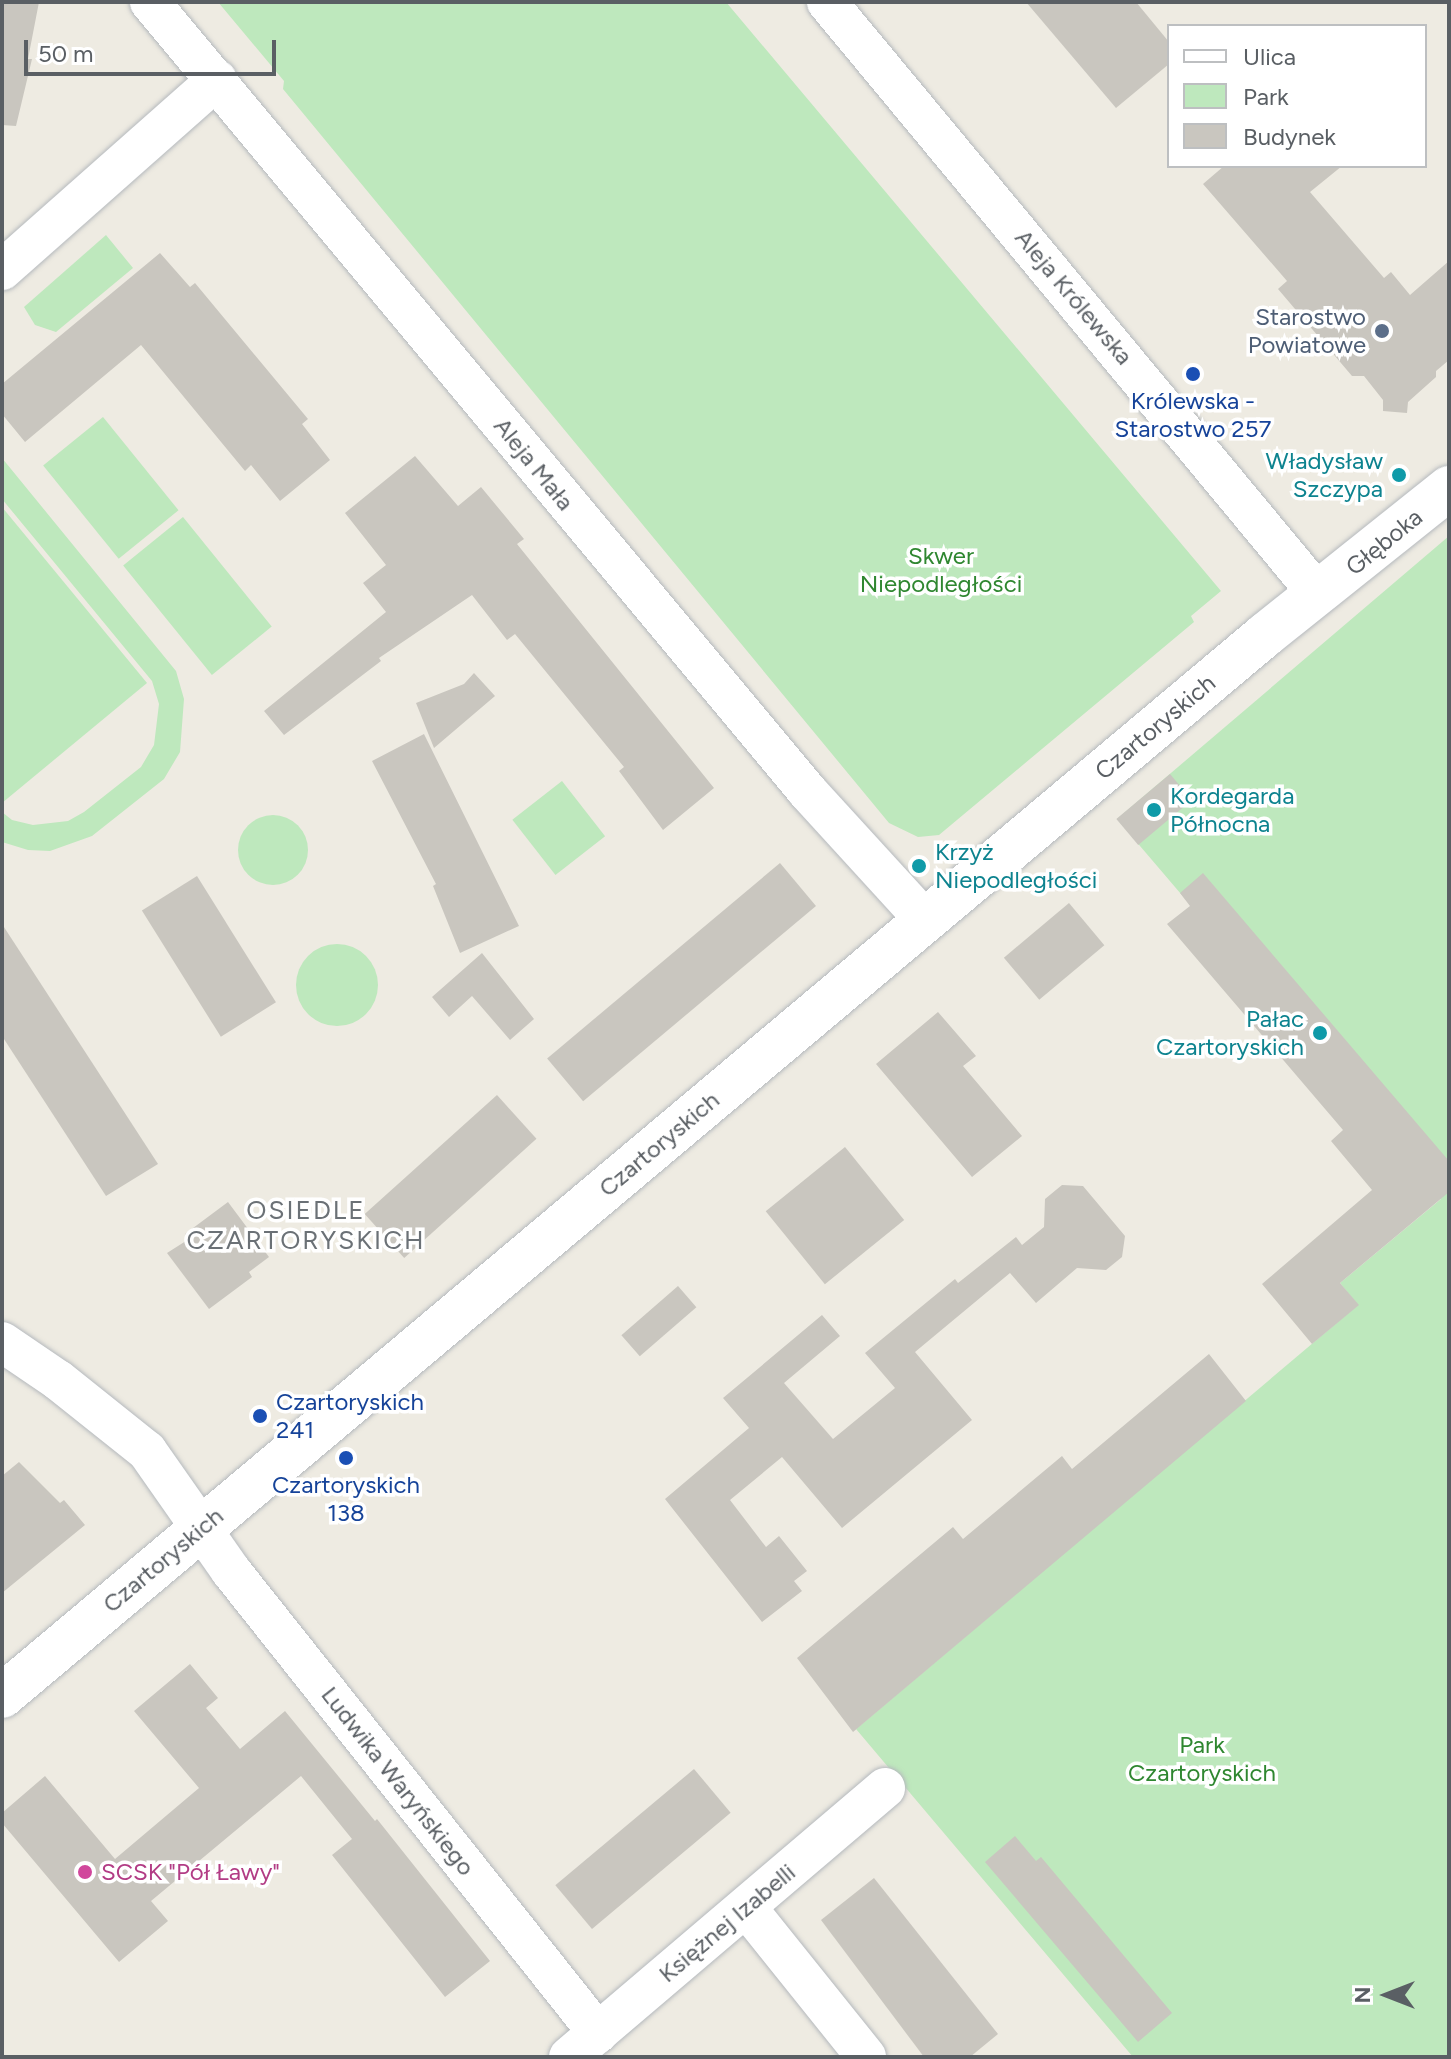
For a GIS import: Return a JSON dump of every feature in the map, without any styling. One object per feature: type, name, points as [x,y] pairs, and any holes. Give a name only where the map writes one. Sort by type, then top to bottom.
[{"type":"main road","name":"Głęboka","points":[[1318,594],[1449,488]]},
{"type":"main road","name":"Czartoryskich","points":[[2,1696],[1318,594]]},
{"type":"street","name":"Aleja Mała","points":[[150,2],[808,792],[925,920]]},
{"type":"street","name":"Aleja Królewska","points":[[827,2],[1318,594]]},
{"type":"street","points":[[2,270],[217,80]]},
{"type":"street","name":"Ludwika Waryńskiego","points":[[2,1342],[58,1380],[147,1451],[231,1571],[584,2045]]},
{"type":"street","name":"Księżnej Izabelli","points":[[584,2045],[885,1788]]},
{"type":"street","points":[[746,1907],[866,2057]]},
{"type":"green space","name":"Skwer Niepodległości","points":[[218,2],[726,2],[1221,591],[1191,616],[1194,622],[939,835],[918,837],[889,823],[283,89],[284,81]]},
{"type":"green space","points":[[106,235],[133,268],[56,332],[35,325],[24,307]]},
{"type":"green space","points":[[103,417],[179,510],[119,559],[43,465]]},
{"type":"green space","points":[[2,458],[176,671],[184,699],[180,752],[164,779],[92,836],[50,851],[28,850],[2,842],[2,812],[12,820],[33,825],[68,821],[84,812],[141,767],[154,745],[159,704],[152,681],[2,499]]},
{"type":"green space","points":[[2,507],[147,683],[2,803]]},
{"type":"green space","points":[[183,517],[272,627],[212,675],[123,565]]},
{"type":"green space","name":"Park Czartoryskich","points":[[1449,536],[1449,2057],[1133,2057],[856,1729],[1358,1305],[1340,1283],[1441,1199],[1117,819]]},
{"type":"green space","points":[[562,781],[605,836],[555,875],[512,820]]},
{"type":"green space","points":[[273,815],[298,825],[308,850],[298,875],[273,885],[248,875],[238,850],[248,825]]},
{"type":"green space","points":[[337,944],[353,947],[366,956],[375,969],[378,985],[375,1001],[366,1014],[353,1023],[337,1026],[321,1023],[308,1014],[299,1001],[296,985],[299,969],[308,956],[321,947]]},
{"type":"building","points":[[2,2],[39,2],[28,59],[32,59],[16,126],[2,125]]},
{"type":"building","points":[[1026,2],[1136,2],[1167,40],[1167,66],[1116,108]]},
{"type":"building","points":[[1222,168],[1340,168],[1310,192],[1384,278],[1391,272],[1410,295],[1449,261],[1449,360],[1436,371],[1436,377],[1408,402],[1407,413],[1383,411],[1383,400],[1364,376],[1352,376],[1278,289],[1287,281],[1203,184]]},
{"type":"building","points":[[160,253],[190,287],[195,283],[308,419],[302,424],[330,460],[280,501],[251,465],[245,471],[141,345],[25,442],[2,414],[2,384]]},
{"type":"building","points":[[415,456],[458,506],[481,487],[524,539],[517,544],[714,788],[663,830],[619,771],[624,767],[515,634],[507,640],[472,595],[379,658],[381,661],[284,735],[264,711],[386,612],[363,583],[386,565],[345,513]]},
{"type":"building","points":[[474,673],[495,696],[434,748],[416,703],[464,684]]},
{"type":"building","points":[[424,734],[519,926],[460,953],[433,886],[436,884],[372,761]]},
{"type":"building","name":"Kordegarda Północna","points":[[1170,774],[1192,800],[1138,845],[1116,819]]},
{"type":"building","points":[[780,863],[816,906],[583,1101],[547,1058]]},
{"type":"building","points":[[1203,873],[1449,1161],[1449,1192],[1340,1283],[1359,1305],[1312,1344],[1262,1284],[1372,1190],[1331,1141],[1343,1130],[1167,924],[1190,906],[1180,893]]},
{"type":"building","points":[[197,876],[276,1002],[221,1037],[142,910]]},
{"type":"building","points":[[1069,903],[1104,945],[1039,1000],[1004,958]]},
{"type":"building","points":[[2,924],[158,1164],[106,1196],[2,1036]]},
{"type":"building","points":[[482,953],[534,1019],[510,1040],[472,996],[449,1017],[432,997]]},
{"type":"building","points":[[938,1012],[976,1056],[963,1066],[1022,1136],[972,1177],[876,1064]]},
{"type":"building","points":[[497,1095],[536,1139],[404,1258],[365,1214]]},
{"type":"building","points":[[845,1147],[904,1220],[825,1284],[766,1211]]},
{"type":"building","points":[[1062,1185],[1083,1186],[1125,1236],[1122,1257],[1106,1270],[1077,1268],[1036,1303],[1010,1273],[915,1352],[972,1420],[842,1528],[782,1457],[730,1500],[766,1547],[779,1536],[807,1571],[794,1581],[802,1591],[762,1622],[665,1499],[749,1428],[723,1398],[822,1315],[840,1336],[784,1383],[833,1439],[895,1388],[865,1353],[955,1279],[958,1283],[1016,1237],[1022,1245],[1044,1227],[1045,1199]]},
{"type":"building","points":[[228,1202],[269,1257],[249,1272],[252,1277],[209,1309],[167,1253],[189,1239],[185,1234]]},
{"type":"building","points":[[678,1286],[696,1307],[640,1356],[621,1335]]},
{"type":"building","points":[[1209,1354],[1246,1401],[853,1732],[797,1658],[953,1527],[963,1539],[1062,1456],[1072,1469]]},
{"type":"building","points":[[19,1462],[60,1503],[64,1500],[85,1525],[2,1593],[2,1476]]},
{"type":"building","points":[[190,1664],[218,1698],[206,1708],[240,1749],[285,1711],[375,1821],[377,1819],[490,1961],[445,1997],[332,1855],[352,1839],[301,1776],[151,1901],[168,1921],[119,1962],[2,1823],[2,1813],[45,1776],[115,1859],[199,1788],[134,1711]]},
{"type":"building","points":[[694,1769],[731,1813],[592,1929],[555,1885]]},
{"type":"building","points":[[1015,1836],[1036,1861],[1041,1857],[1172,2013],[1138,2042],[985,1862]]},
{"type":"building","points":[[874,1878],[998,2034],[970,2057],[924,2057],[821,1920]]},
{"type":"place","name":"Starostwo Powiatowe","points":[[1382,331]]},
{"type":"place","name":"Królewska - Starostwo 257","points":[[1193,374]]},
{"type":"place","name":"Władysław Szczypa","points":[[1399,475]]},
{"type":"place","name":"Kordegarda Północna","points":[[1154,810]]},
{"type":"place","name":"Krzyż Niepodległości","points":[[919,866]]},
{"type":"place","name":"Pałac Czartoryskich","points":[[1320,1033]]},
{"type":"place","name":"Czartoryskich 241","points":[[260,1416]]},
{"type":"place","name":"Czartoryskich 138","points":[[346,1458]]},
{"type":"place","name":"SCSK \"Pół Ławy\"","points":[[85,1872]]},
{"type":"district","name":"OSIEDLE CZARTORYSKICH","points":[[306,1226]]}]
